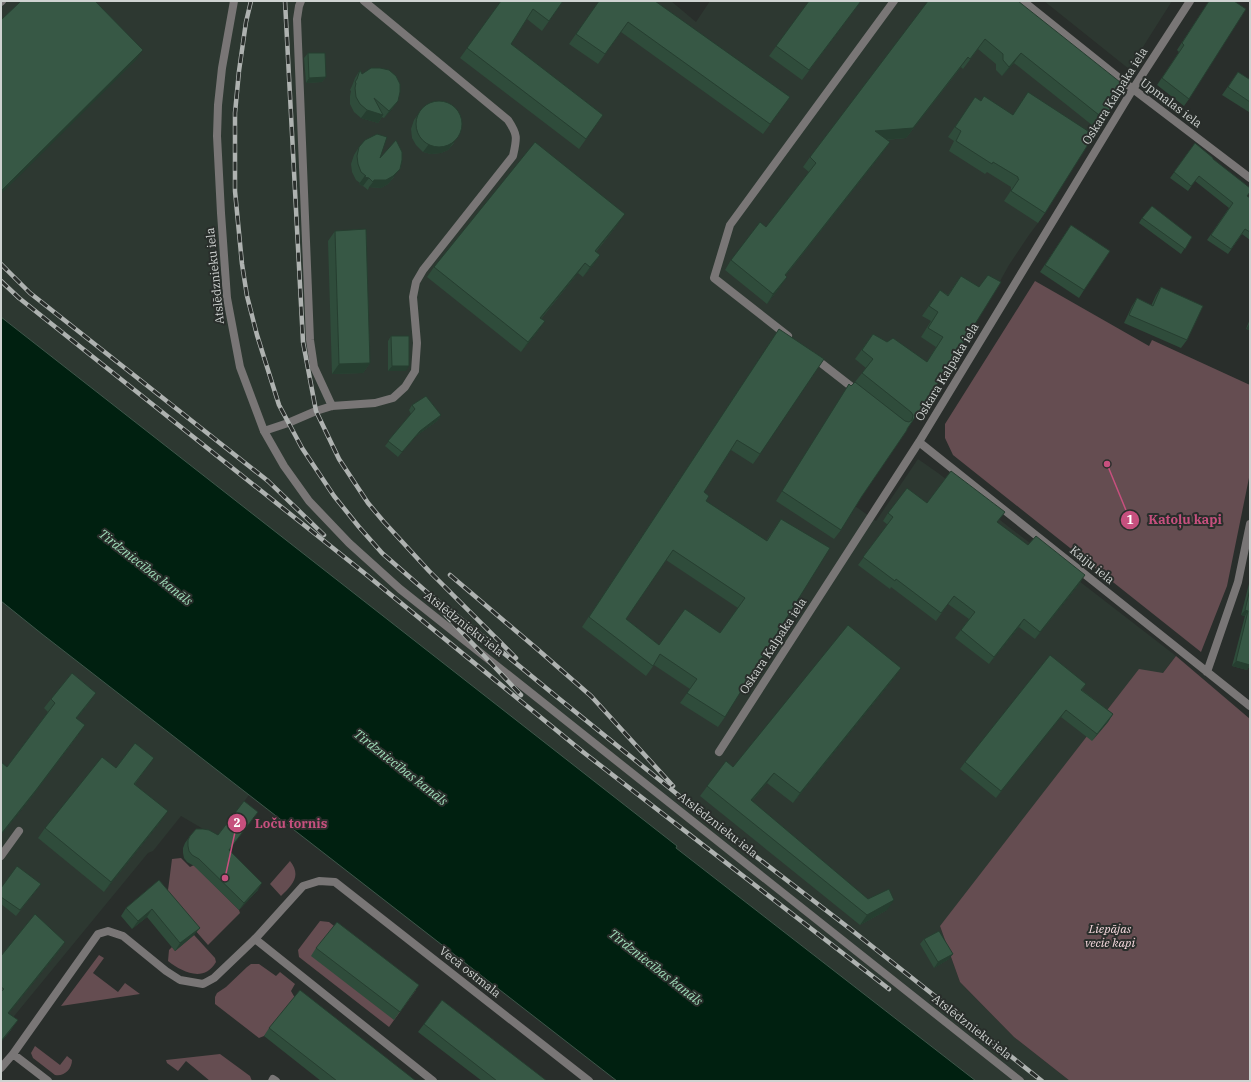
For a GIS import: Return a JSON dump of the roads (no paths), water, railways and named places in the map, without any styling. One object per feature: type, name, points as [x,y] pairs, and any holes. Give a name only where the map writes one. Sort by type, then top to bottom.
[{"type":"street","name":"Atslēdznieku iela","points":[[234,1],[222,68],[218,105],[217,136],[220,213],[227,298],[240,368],[264,431],[284,466],[309,501],[349,543],[400,589],[1020,1081]]},
{"type":"street","points":[[301,1],[297,19],[310,340],[314,367],[332,406]]},
{"type":"street","points":[[264,431],[288,423],[316,410],[332,406],[375,403],[393,398],[405,387],[415,371],[417,343],[413,297],[416,282],[423,270],[513,156],[516,143],[515,132],[508,120],[364,1]]},
{"type":"street","points":[[795,342],[714,278],[730,225],[894,1]]},
{"type":"street","name":"Upmalas iela","points":[[1023,1],[1133,89],[1250,178]]},
{"type":"street","name":"Oskara Kalpaka iela","points":[[719,752],[919,442],[1133,89],[1190,1]]},
{"type":"street","points":[[807,352],[863,396]]},
{"type":"street","name":"Kaiju iela","points":[[919,442],[1250,706]]},
{"type":"street","points":[[1207,672],[1238,582],[1250,524]]},
{"type":"street","points":[[1,856],[19,831]]},
{"type":"street","name":"Vecā ostmala","points":[[255,939],[303,886],[319,881],[335,882],[589,1081]]},
{"type":"street","points":[[1,1068],[98,934],[108,931],[123,936],[166,971],[180,980],[202,984],[214,978],[255,939],[433,1081]]},
{"type":"street","points":[[12,1054],[48,1081]]},
{"type":"street","points":[[272,1081],[273,1079],[276,1081]]},
{"type":"water","name":"Tirdzniecības kanāls","points":[[1,317],[677,846],[676,848],[976,1081],[617,1081],[42,634],[1,601]]},
{"type":"railway","points":[[251,1],[246,22],[235,113],[235,191],[242,264],[247,296],[257,335],[279,405],[302,448],[334,496],[382,553],[429,594],[724,832],[849,928],[1042,1081]]},
{"type":"railway","points":[[285,1],[303,342],[316,411],[339,459],[368,503],[429,571],[516,658]]},
{"type":"railway","points":[[1,264],[30,293],[268,481],[324,535]]},
{"type":"railway","points":[[1,281],[19,298],[363,572],[583,752],[889,989]]},
{"type":"railway","points":[[450,575],[591,696],[673,786]]},
{"type":"railway","points":[[439,608],[521,695]]},
{"type":"place","name":"Katoļu kapi","points":[[1107,464]]},
{"type":"place","name":"Loču tornis","points":[[225,878]]},
{"type":"park label","name":"Liepājas vecie kapi","points":[[1110,936]]}]
